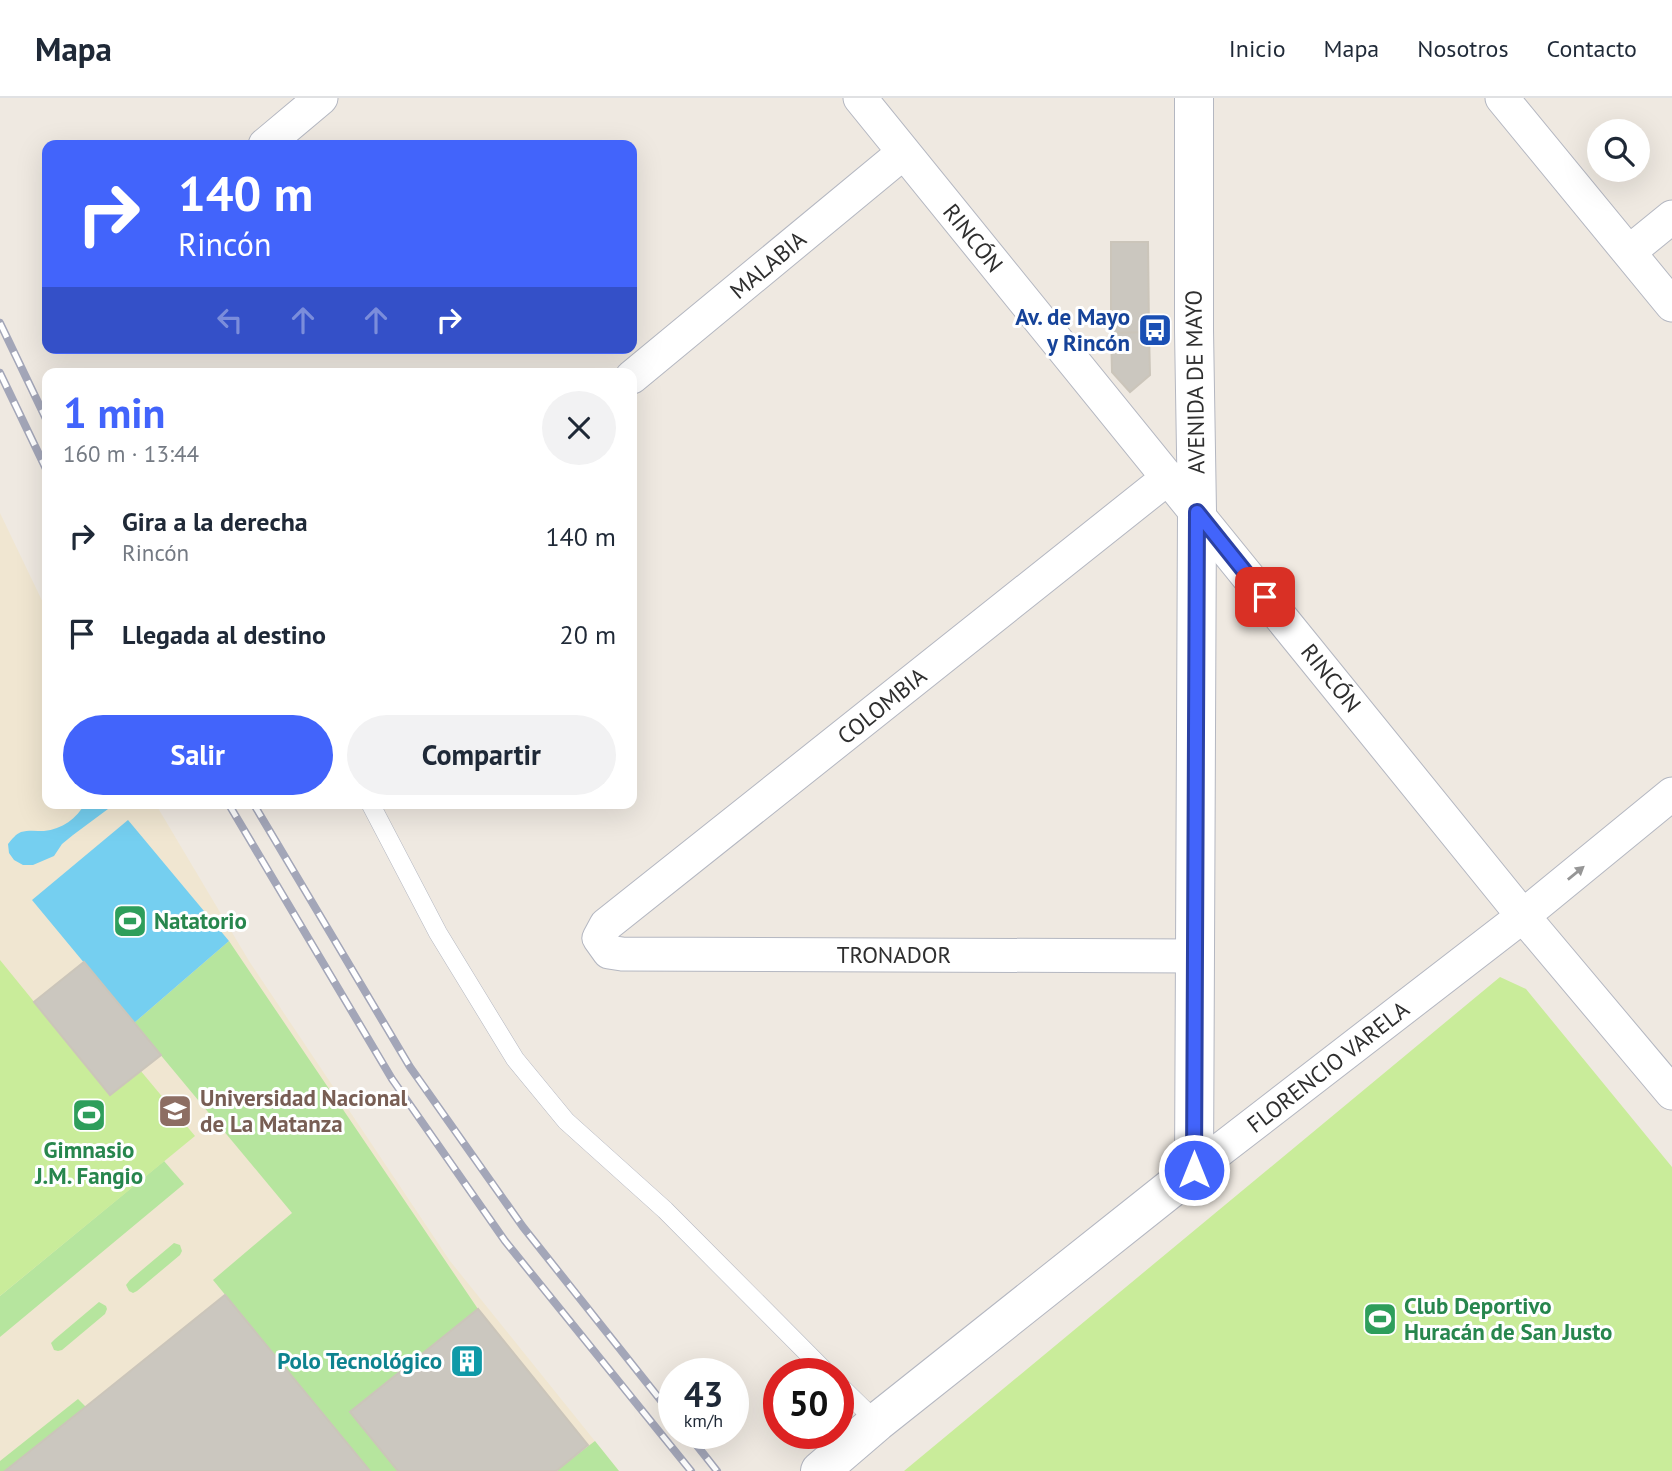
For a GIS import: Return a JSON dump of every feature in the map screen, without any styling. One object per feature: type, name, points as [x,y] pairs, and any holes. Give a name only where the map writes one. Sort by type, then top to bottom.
[{"type":"main road","name":"AVENIDA DE MAYO","points":[[1194,98],[1197,512],[1194,1170]]},
{"type":"main road","name":"FLORENCIO VARELA","points":[[820,1471],[877,1422],[1194,1170]]},
{"type":"street","points":[[271,140],[321,98]]},
{"type":"street","name":"RINCÓN","points":[[860,98],[1523,916],[1672,1093]]},
{"type":"street","points":[[1502,98],[1672,305]]},
{"type":"street","name":"MALABIA","points":[[637,373],[903,153]]},
{"type":"street","points":[[1629,252],[1672,217]]},
{"type":"street","name":"COLOMBIA","points":[[599,938],[606,925],[1169,477]]},
{"type":"street","name":"FLORENCIO VARELA","points":[[1194,1170],[1523,916],[1672,794]]},
{"type":"street","name":"TRONADOR","points":[[599,938],[609,952],[622,954],[1196,956]]},
{"type":"lane","points":[[373,809],[438,933],[515,1059],[566,1121],[665,1210],[812,1358]]},
{"type":"lane","points":[[854,1400],[877,1422]]},
{"type":"shaded area","name":"Universidad Nacional de La Matanza","points":[[0,513],[42,601],[42,809],[159,809],[249,961],[450,1261],[619,1471],[0,1471]]},
{"type":"green space","points":[[229,941],[478,1309],[350,1412],[398,1471],[370,1471],[213,1280],[292,1213],[134,1023]]},
{"type":"green space","name":"Gimnasio J.M. Fangio","points":[[0,960],[110,1095],[140,1070],[195,1136],[0,1296]]},
{"type":"green space","name":"Club Deportivo Huracán de San Justo","points":[[1500,977],[1526,989],[1672,1167],[1672,1471],[904,1471]]},
{"type":"green space","points":[[164,1161],[184,1184],[0,1337],[0,1296]]},
{"type":"green space","points":[[174,1243],[180,1245],[180,1255],[137,1291],[129,1291],[126,1285],[130,1280]]},
{"type":"green space","points":[[99,1302],[106,1306],[105,1314],[62,1350],[54,1350],[51,1343]]},
{"type":"green space","points":[[78,1399],[86,1407],[6,1471],[0,1471],[0,1461]]},
{"type":"green space","points":[[595,1441],[619,1471],[558,1471],[558,1469]]},
{"type":"water","points":[[81,809],[108,809],[62,844],[54,856],[33,865],[23,865],[9,853],[8,844],[19,833],[51,830],[78,814]]},
{"type":"water","name":"Natatorio","points":[[128,820],[229,941],[134,1023],[32,900]]},
{"type":"building","points":[[1111,242],[1148,242],[1149,332],[1111,333]]},
{"type":"building","points":[[1149,332],[1150,375],[1130,392],[1112,372],[1111,333]]},
{"type":"building","points":[[84,962],[161,1055],[110,1095],[34,1002]]},
{"type":"building","points":[[225,1295],[370,1471],[5,1471],[93,1401]]},
{"type":"building","name":"Polo Tecnológico","points":[[478,1309],[588,1445],[556,1471],[398,1471],[350,1412]]},
{"type":"railway","points":[[0,323],[42,411]]},
{"type":"railway","points":[[0,373],[42,461]]},
{"type":"railway","points":[[232,809],[392,1079],[505,1241],[691,1471]]},
{"type":"railway","points":[[257,809],[410,1067],[523,1227],[658,1397]]},
{"type":"railway","points":[[700,1449],[717,1471]]},
{"type":"place","name":"Av. de Mayo y Rincón","points":[[1155,330]]},
{"type":"place","name":"Natatorio","points":[[130,921]]},
{"type":"place","name":"Universidad Nacional de La Matanza","points":[[175,1111]]},
{"type":"place","name":"Gimnasio J.M. Fangio","points":[[89,1115]]},
{"type":"place","name":"Club Deportivo Huracán de San Justo","points":[[1380,1319]]},
{"type":"place","name":"Polo Tecnológico","points":[[467,1361]]},
{"type":"route","points":[[1194,1170],[1197,512],[1265,597]]}]
